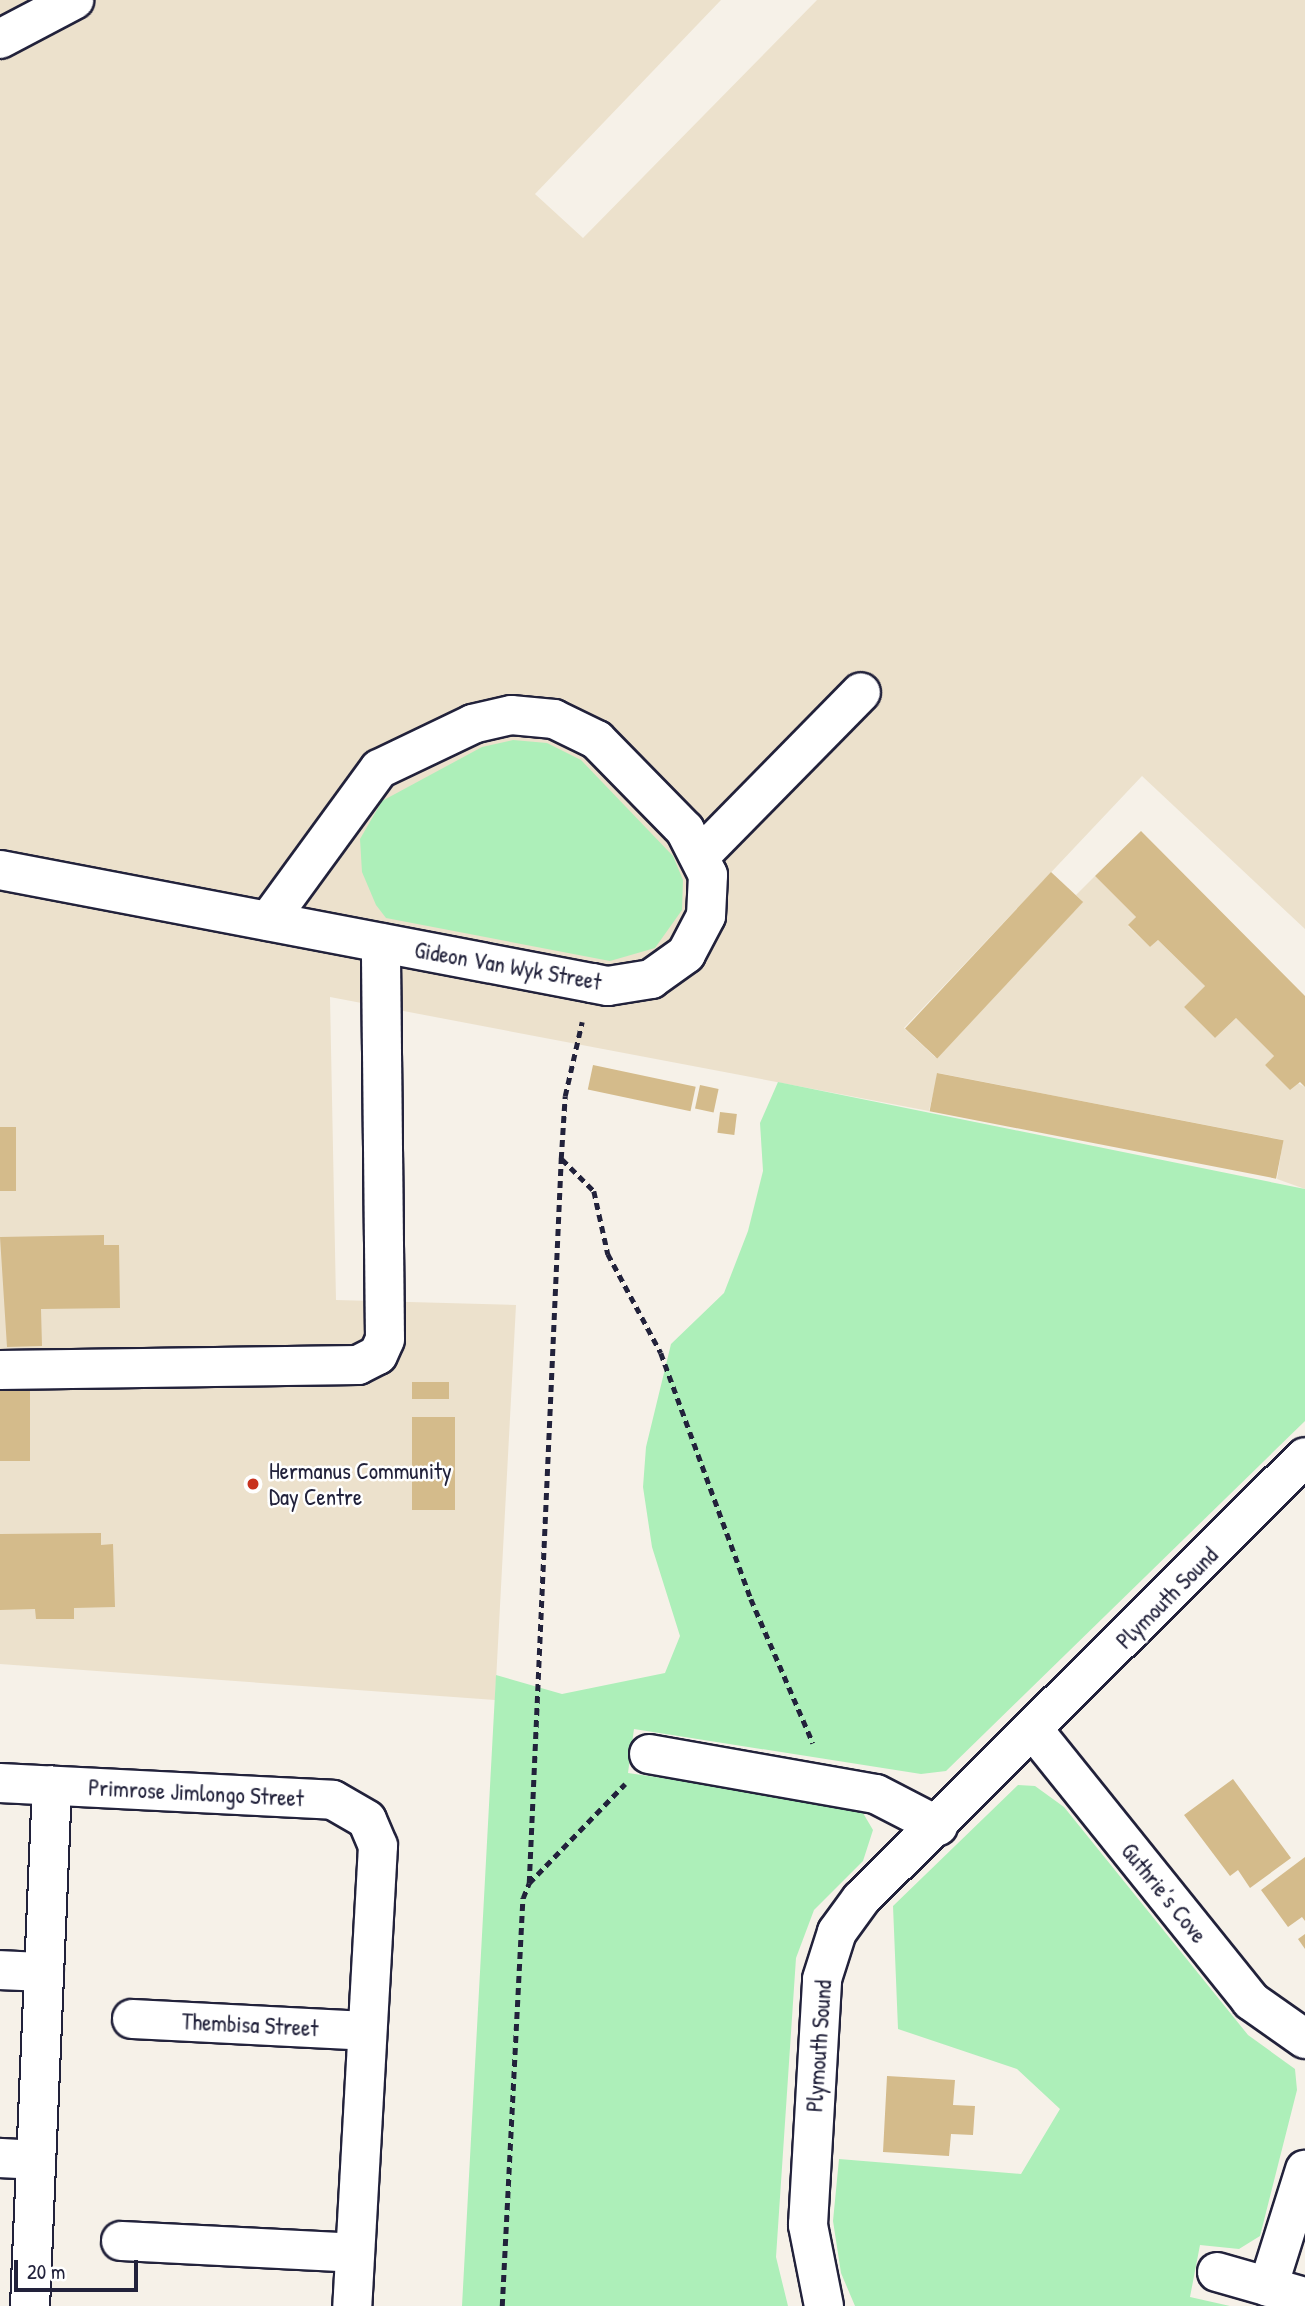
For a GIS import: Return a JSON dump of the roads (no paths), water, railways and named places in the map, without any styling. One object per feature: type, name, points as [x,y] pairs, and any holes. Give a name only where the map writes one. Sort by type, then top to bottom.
[{"type":"street","points":[[0,39],[74,0]]},
{"type":"street","points":[[701,855],[861,692]]},
{"type":"street","name":"Gideon Van Wyk Street","points":[[0,870],[592,983],[651,979],[686,954],[699,936],[709,896],[701,855],[685,830],[597,740],[554,719],[511,715],[473,724],[379,769],[268,921]]},
{"type":"street","points":[[0,1370],[358,1365],[378,1355],[385,1339],[381,943]]},
{"type":"street","name":"Plymouth Sound","points":[[824,2306],[808,2225],[827,1955],[848,1914],[1035,1732],[1305,1457]]},
{"type":"street","name":"Guthrie’s Cove","points":[[1035,1732],[1251,2001],[1305,2039]]},
{"type":"street","points":[[654,1755],[876,1794],[938,1826]]},
{"type":"street","name":"Primrose Jimlongo Street","points":[[0,1783],[333,1800],[356,1810],[378,1846],[352,2306]]},
{"type":"street","points":[[30,2306],[18,2159],[44,1972],[52,1786]]},
{"type":"street","points":[[0,1970],[44,1972]]},
{"type":"street","name":"Thembisa Street","points":[[132,2019],[367,2031]]},
{"type":"street","points":[[1268,2287],[1305,2170]]},
{"type":"street","points":[[121,2241],[355,2253]]},
{"type":"street","points":[[1217,2272],[1305,2297]]},
{"type":"place","name":"Hermanus Community Day Centre","points":[[253,1484]]}]
